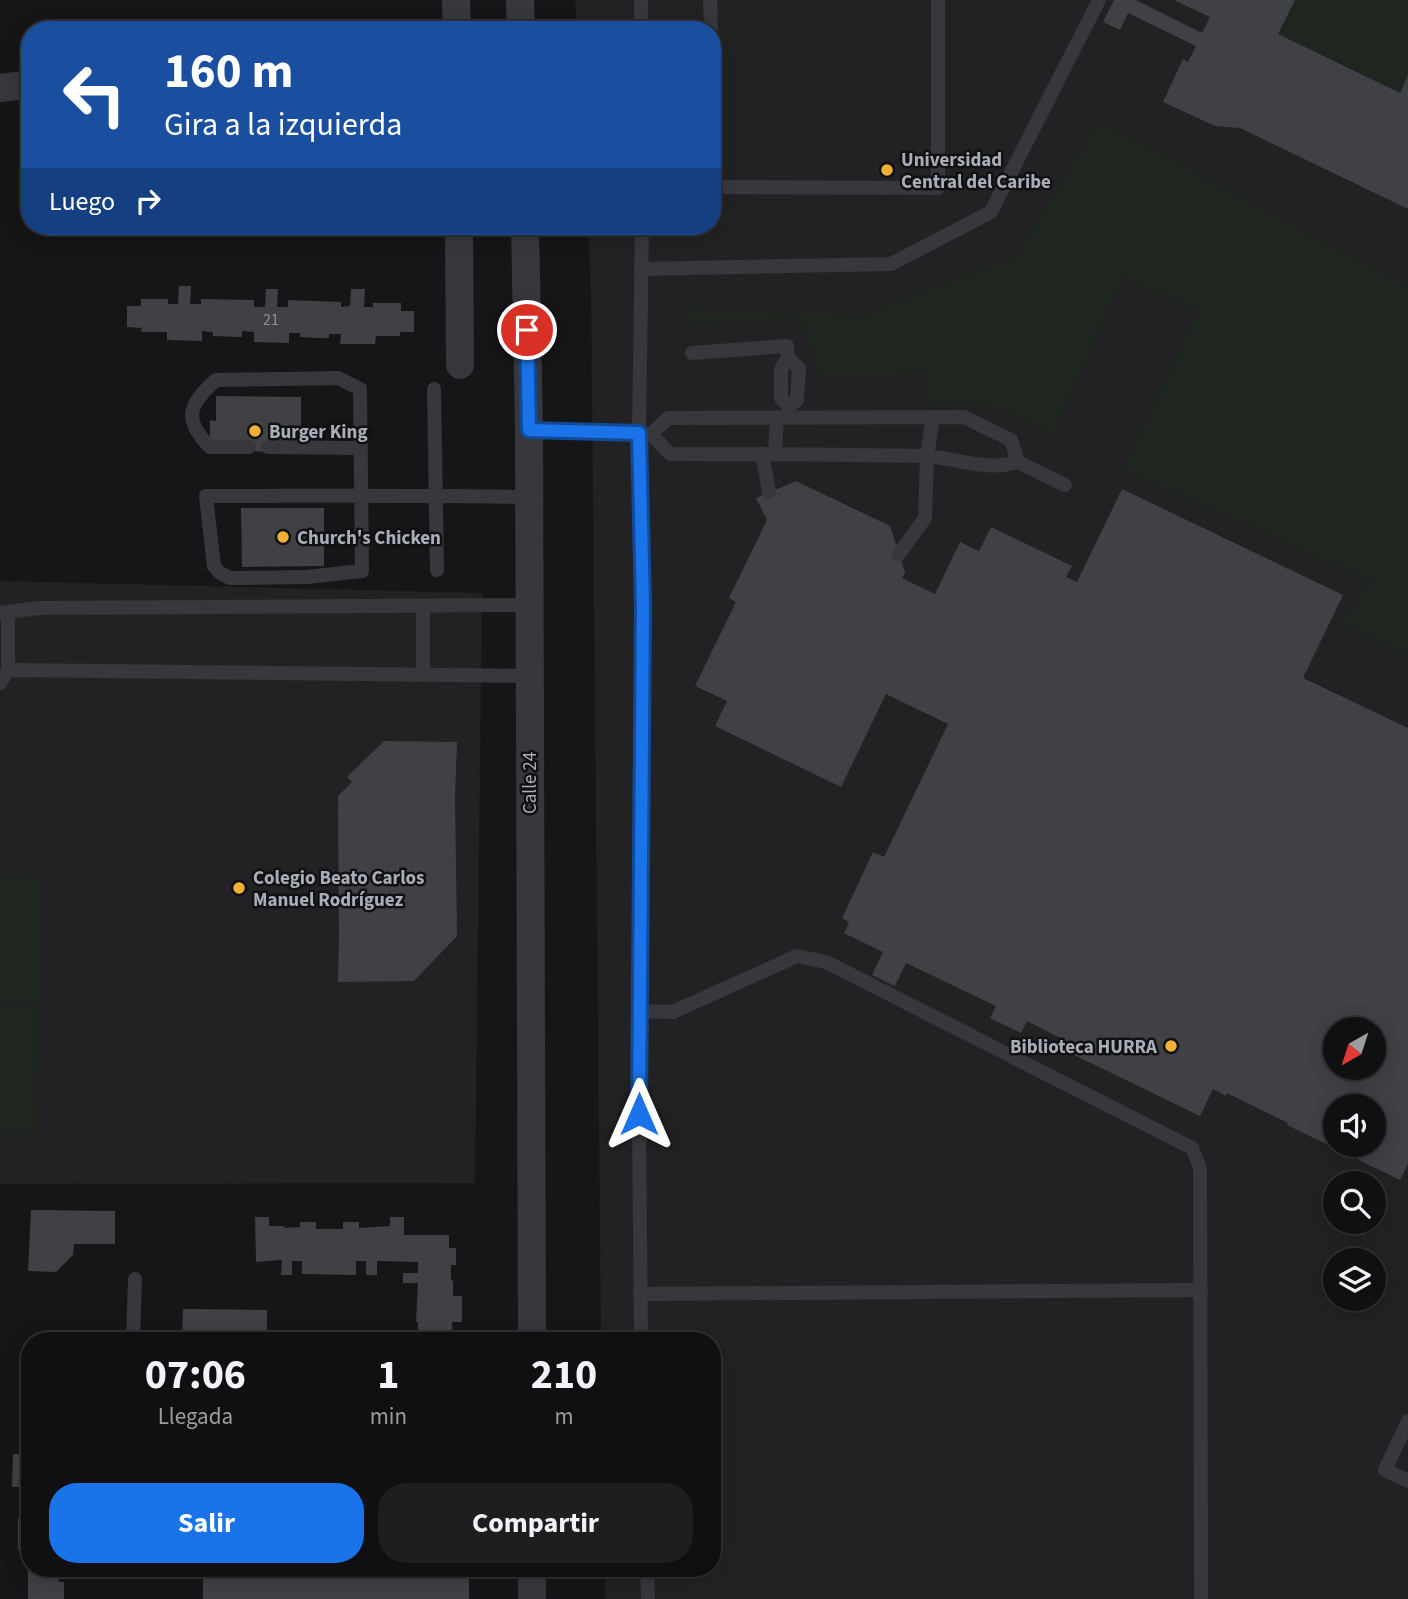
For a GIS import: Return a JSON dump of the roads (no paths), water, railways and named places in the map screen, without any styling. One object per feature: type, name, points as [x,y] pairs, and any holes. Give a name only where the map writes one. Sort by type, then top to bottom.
[{"type":"street","points":[[456,0],[457,21]]},
{"type":"street","points":[[520,0],[520,21]]},
{"type":"street","points":[[0,88],[21,85]]},
{"type":"street","points":[[459,235],[460,365]]},
{"type":"street","name":"Calle 24","points":[[525,235],[529,430],[531,1332]]},
{"type":"street","points":[[532,1577],[532,1599]]},
{"type":"lane","points":[[641,0],[641,21]]},
{"type":"lane","points":[[710,0],[710,21]]},
{"type":"lane","points":[[721,187],[938,188],[938,0]]},
{"type":"lane","points":[[641,269],[891,264],[991,212],[1098,0]]},
{"type":"lane","points":[[641,1332],[638,1011],[645,434],[642,235]]},
{"type":"lane","points":[[692,353],[787,346],[788,358],[781,369],[781,398],[785,413],[769,454],[769,492]]},
{"type":"lane","points":[[250,447],[210,447],[195,432],[192,414],[196,397],[216,380],[338,378],[360,389],[360,495],[362,571],[307,577],[230,578],[214,566],[206,496],[360,495],[529,497]]},
{"type":"lane","points":[[434,389],[437,570]]},
{"type":"lane","points":[[645,434],[668,418],[785,413],[964,417],[1011,440],[1018,462]]},
{"type":"lane","points":[[900,554],[925,518],[927,456],[933,417]]},
{"type":"lane","points":[[529,430],[645,434],[670,454],[927,456],[999,467],[1018,462],[1065,485]]},
{"type":"lane","points":[[268,447],[360,448]]},
{"type":"lane","points":[[0,683],[8,670],[4,613],[38,608],[529,606]]},
{"type":"lane","points":[[423,607],[423,675]]},
{"type":"lane","points":[[8,670],[529,676]]},
{"type":"lane","points":[[638,1011],[673,1012],[797,956],[826,962],[1192,1148],[1200,1168],[1201,1599]]},
{"type":"lane","points":[[133,1332],[135,1279]]},
{"type":"lane","points":[[640,1294],[1201,1290]]},
{"type":"lane","points":[[1408,1421],[1385,1469],[1408,1481]]},
{"type":"lane","points":[[647,1577],[648,1599]]},
{"type":"place","name":"Universidad Central del Caribe","points":[[887,170]]},
{"type":"place","name":"Burger King","points":[[255,431]]},
{"type":"place","name":"Church's Chicken","points":[[283,537]]},
{"type":"place","name":"Colegio Beato Carlos Manuel Rodríguez","points":[[239,888]]},
{"type":"place","name":"Biblioteca HURRA","points":[[1171,1046]]}]
